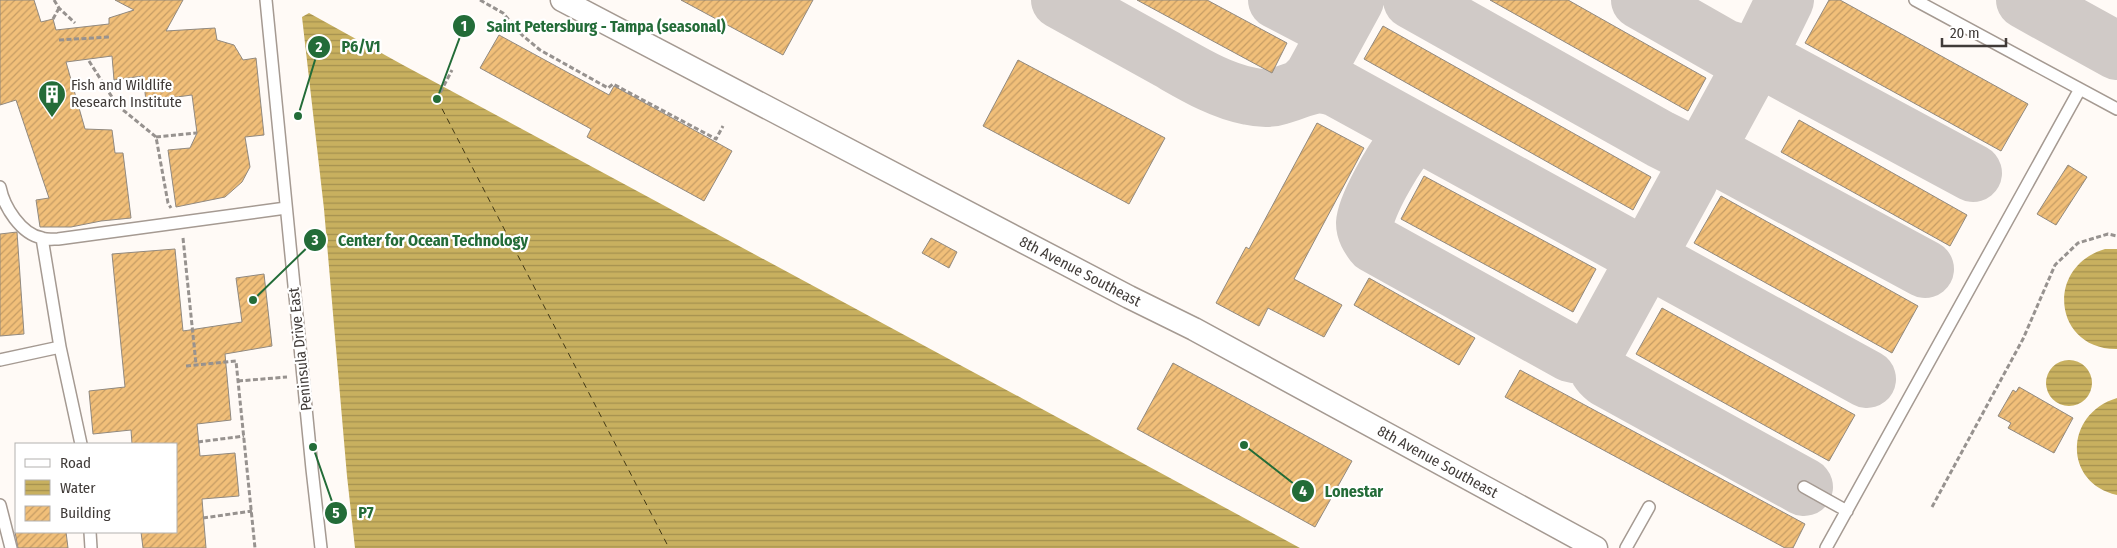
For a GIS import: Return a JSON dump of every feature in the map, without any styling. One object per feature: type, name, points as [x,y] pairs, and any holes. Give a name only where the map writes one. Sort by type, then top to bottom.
[{"type":"street","name":"8th Avenue Southeast","points":[[562,0],[1128,297],[1194,329],[1596,548]]},
{"type":"lane","name":"Peninsula Drive East","points":[[266,0],[321,548]]},
{"type":"lane","points":[[1915,0],[2117,109]]},
{"type":"lane","points":[[1826,548],[2080,89]]},
{"type":"lane","points":[[0,187],[2,198],[27,232],[42,238],[58,239],[286,208]]},
{"type":"lane","points":[[42,238],[60,347],[81,443]]},
{"type":"lane","points":[[0,360],[60,347]]},
{"type":"lane","points":[[1804,487],[1847,511]]},
{"type":"lane","points":[[0,505],[11,548]]},
{"type":"lane","points":[[1626,548],[1649,507]]},
{"type":"lane","points":[[90,533],[91,548]]},
{"type":"path","points":[[54,0],[59,8],[75,23]]},
{"type":"path","points":[[480,0],[503,13],[522,35],[540,50],[608,88],[613,84],[716,139],[723,126]]},
{"type":"path","points":[[53,19],[59,8]]},
{"type":"path","points":[[59,40],[110,37]]},
{"type":"path","points":[[89,62],[117,105],[156,137],[168,203],[181,222],[196,364]]},
{"type":"path","points":[[437,100],[452,70]]},
{"type":"path","points":[[156,137],[197,133]]},
{"type":"path","points":[[1932,507],[2023,339],[2055,265],[2078,243],[2108,234],[2117,236]]},
{"type":"path","points":[[186,366],[236,361],[256,548]]},
{"type":"path","points":[[238,382],[303,375]]},
{"type":"path","points":[[198,442],[244,436]]},
{"type":"path","points":[[203,518],[252,511]]},
{"type":"water","points":[[309,13],[1300,548],[355,548],[324,209],[302,17]]},
{"type":"water","points":[[2105,249],[2117,249],[2117,349],[2096,346],[2080,336],[2069,323],[2064,306],[2065,289],[2072,272],[2085,259]]},
{"type":"water","points":[[2069,360],[2082,364],[2088,370],[2092,383],[2088,396],[2082,402],[2069,406],[2056,402],[2050,396],[2046,383],[2050,370],[2056,364]]},
{"type":"water","points":[[2117,398],[2117,495],[2099,488],[2087,477],[2079,463],[2077,448],[2079,433],[2087,418],[2100,406]]},
{"type":"building","points":[[0,0],[34,0],[41,22],[53,19],[56,30],[109,24],[109,18],[134,10],[115,0],[183,0],[166,31],[215,28],[217,40],[234,45],[243,60],[256,58],[264,135],[245,137],[250,167],[242,182],[225,197],[176,207],[168,150],[190,148],[197,133],[192,95],[146,101],[143,76],[114,80],[112,56],[66,62],[85,129],[112,130],[115,153],[123,153],[131,218],[71,227],[40,227],[36,200],[49,198],[16,100],[0,105]]},
{"type":"building","points":[[681,0],[813,0],[783,55]]},
{"type":"building","points":[[1137,0],[1207,0],[1287,43],[1272,73]]},
{"type":"building","points":[[1490,0],[1568,0],[1706,78],[1688,111]]},
{"type":"building","points":[[1829,0],[1840,0],[2028,104],[2001,151],[1805,43]]},
{"type":"building","points":[[1383,26],[1651,177],[1633,210],[1364,59]]},
{"type":"building","points":[[499,35],[609,95],[614,86],[732,151],[704,201],[587,137],[591,129],[480,68]]},
{"type":"building","points":[[1018,60],[1165,138],[1129,204],[983,126]]},
{"type":"building","points":[[1799,120],[1967,215],[1950,246],[1781,152]]},
{"type":"building","points":[[1317,123],[1364,148],[1294,279],[1342,305],[1324,337],[1268,308],[1259,326],[1216,303],[1246,247],[1249,249]]},
{"type":"building","points":[[2068,165],[2087,177],[2056,225],[2037,214]]},
{"type":"building","points":[[1424,176],[1596,269],[1573,312],[1401,219]]},
{"type":"building","points":[[1721,196],[1918,306],[1892,353],[1694,243]]},
{"type":"building","points":[[17,232],[24,334],[0,336],[0,234]]},
{"type":"building","points":[[931,238],[957,252],[949,268],[922,253]]},
{"type":"building","points":[[175,249],[183,331],[242,322],[236,278],[264,274],[272,346],[225,354],[231,420],[197,424],[200,456],[235,453],[239,496],[202,499],[206,548],[143,548],[141,533],[178,533],[178,443],[132,443],[131,430],[93,434],[89,391],[125,387],[112,254]]},
{"type":"building","points":[[1369,278],[1475,338],[1459,365],[1354,305]]},
{"type":"building","points":[[1662,308],[1855,415],[1829,461],[1636,354]]},
{"type":"building","points":[[1173,363],[1352,461],[1315,527],[1137,429]]},
{"type":"building","points":[[1520,370],[1805,524],[1793,548],[1785,548],[1505,397]]},
{"type":"building","points":[[2019,387],[2073,418],[2054,453],[2008,428],[2011,423],[1998,416],[2013,390],[2016,392]]},
{"type":"building","points":[[15,533],[66,533],[68,548],[18,548]]},
{"type":"ferry route","points":[[437,99],[669,548]]},
{"type":"taxiway","points":[[1060,0],[1215,85],[1238,93],[1268,98],[1314,85],[1337,88],[1867,379]]},
{"type":"taxiway","points":[[1277,0],[1325,25],[1336,24],[1346,17]]},
{"type":"taxiway","points":[[1304,86],[1313,77],[1355,0]]},
{"type":"taxiway","points":[[1412,0],[1660,139],[1680,149],[1725,161],[1925,269]]},
{"type":"taxiway","points":[[1640,0],[1738,56],[1745,68],[1743,81]]},
{"type":"taxiway","points":[[1689,152],[1701,149],[1710,142],[1763,45],[1785,0]]},
{"type":"taxiway","points":[[2025,0],[2117,51]]},
{"type":"taxiway","points":[[1731,50],[1778,68],[1973,173]]},
{"type":"taxiway","points":[[1429,140],[1416,140],[1404,146],[1381,183],[1370,205],[1365,223],[1368,234],[1374,244],[1570,353],[1587,353],[1600,342]]},
{"type":"taxiway","points":[[1680,149],[1689,159],[1691,171],[1689,180],[1600,342],[1595,357],[1597,366],[1606,378],[1804,487]]},
{"type":"place","name":"Saint Petersburg - Tampa (seasonal)","points":[[437,99]]},
{"type":"place","name":"P6/V1","points":[[298,116]]},
{"type":"place","name":"Fish and Wildlife Research Institute","points":[[52,118]]},
{"type":"place","name":"Center for Ocean Technology","points":[[253,300]]},
{"type":"place","name":"Lonestar","points":[[1244,445]]},
{"type":"place","name":"P7","points":[[313,447]]}]
